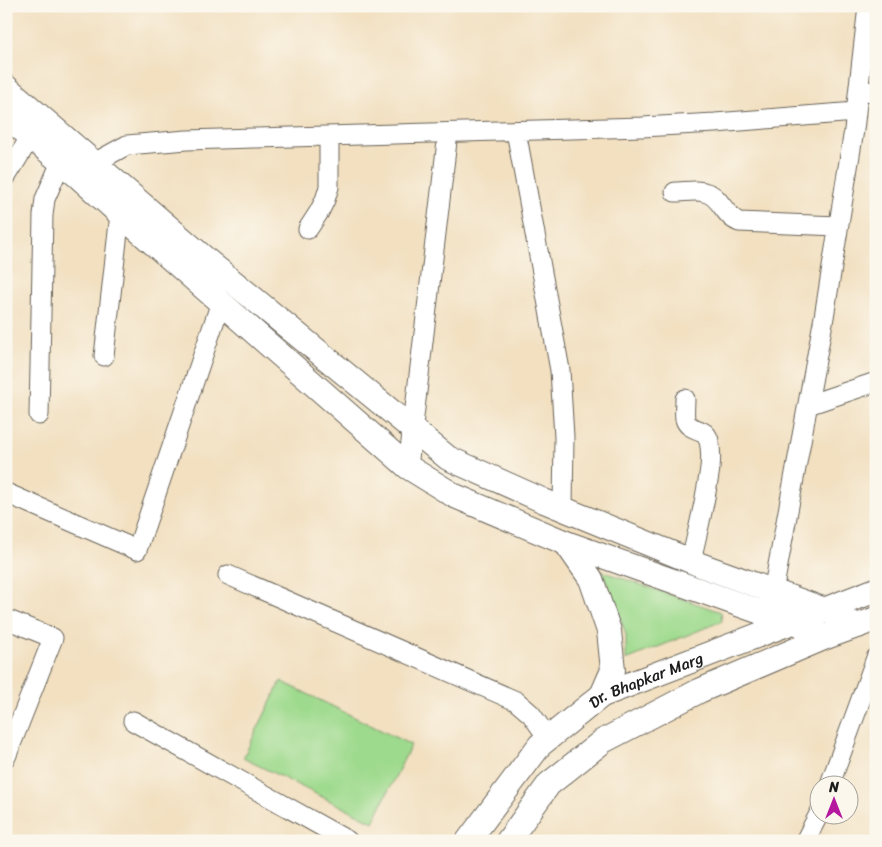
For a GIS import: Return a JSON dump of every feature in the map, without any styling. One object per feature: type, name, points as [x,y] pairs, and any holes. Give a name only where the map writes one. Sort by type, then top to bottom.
[{"type":"main road","points":[[6,87],[120,214],[408,467],[455,496],[566,543],[766,614],[793,621],[826,637]]},
{"type":"main road","points":[[6,116],[31,136],[78,167],[210,263],[448,458],[563,508],[691,560],[773,592],[870,626]]},
{"type":"main road","points":[[566,543],[591,579],[609,631],[613,670],[602,695]]},
{"type":"main road","name":"Dr. Bhapkar Marg","points":[[468,841],[540,745],[602,695],[876,590]]},
{"type":"main road","name":"Dr. Bhapkar Marg","points":[[508,841],[549,784],[603,741],[699,691],[826,637],[870,626]]},
{"type":"street","points":[[766,614],[773,592],[808,405],[856,112],[867,91],[868,6]]},
{"type":"street","points":[[39,415],[43,215],[45,199],[78,167],[127,145],[187,140],[642,127],[856,112]]},
{"type":"street","points":[[516,131],[560,370],[564,437],[563,508]]},
{"type":"street","points":[[408,467],[448,133]]},
{"type":"street","points":[[6,177],[31,136]]},
{"type":"street","points":[[308,229],[325,200],[328,187],[328,136]]},
{"type":"street","points":[[675,192],[705,192],[711,194],[732,219],[739,222],[838,226]]},
{"type":"street","points":[[104,356],[120,214]]},
{"type":"street","points":[[6,493],[137,550],[221,302]]},
{"type":"street","points":[[808,405],[876,382]]},
{"type":"street","points":[[685,399],[685,419],[691,427],[703,431],[710,442],[707,486],[691,560]]},
{"type":"street","points":[[228,575],[516,701],[531,714],[548,738]]},
{"type":"street","points":[[6,619],[52,638],[6,757]]},
{"type":"street","points":[[834,774],[876,658]]},
{"type":"street","points":[[133,721],[348,841]]},
{"type":"street","points":[[805,841],[814,824]]},
{"type":"green space","points":[[601,571],[721,612],[722,621],[626,660],[626,635],[612,594]]},
{"type":"green space","points":[[281,681],[411,745],[373,822],[243,758]]}]
